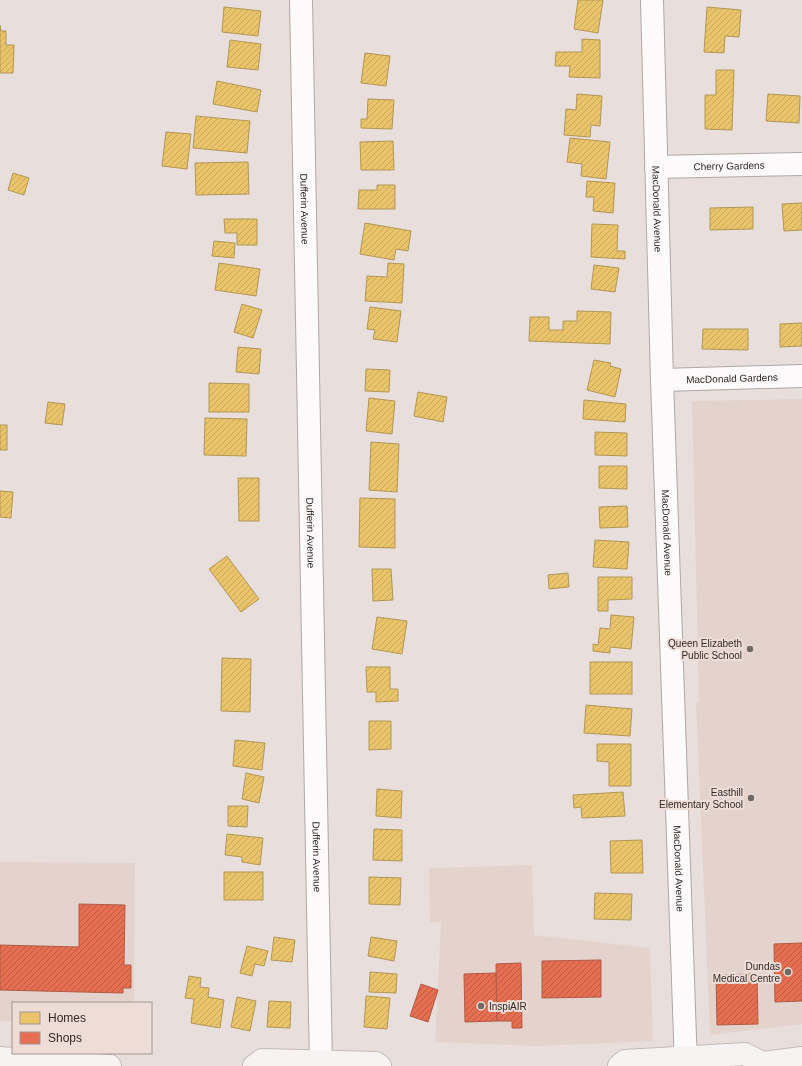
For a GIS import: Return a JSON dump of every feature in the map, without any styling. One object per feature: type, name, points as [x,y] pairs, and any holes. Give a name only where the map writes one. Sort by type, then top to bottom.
[{"type":"main road","points":[[619,1066],[625,1061],[686,1062],[745,1054],[760,1064],[802,1058]]},
{"type":"main road","points":[[0,1058],[110,1066]]},
{"type":"main road","points":[[254,1066],[262,1060],[320,1064],[376,1063],[380,1066]]},
{"type":"street","name":"Dufferin Avenue","points":[[300,0],[320,1064]]},
{"type":"street","name":"MacDonald Avenue","points":[[652,0],[662,380],[686,1062]]},
{"type":"street","name":"Cherry Gardens","points":[[656,167],[802,164]]},
{"type":"street","name":"MacDonald Gardens","points":[[662,380],[802,376]]},
{"type":"shaded area","name":"Queen Elizabeth Public School","points":[[802,399],[802,1024],[710,1035],[696,703],[699,702],[692,401]]},
{"type":"shaded area","points":[[0,862],[135,863],[134,1002],[12,1002],[12,1021],[0,1021]]},
{"type":"shaded area","points":[[532,865],[534,935],[650,948],[653,1041],[537,1046],[435,1042],[441,922],[430,922],[429,868]]},
{"type":"building: Homes","points":[[578,0],[603,0],[598,33],[574,29]]},
{"type":"building: Homes","points":[[224,7],[261,11],[258,36],[222,32]]},
{"type":"building: Homes","points":[[707,7],[741,10],[739,37],[725,36],[724,53],[704,52]]},
{"type":"building: Homes","points":[[0,25],[1,31],[6,31],[6,45],[14,45],[13,73],[0,73]]},
{"type":"building: Homes","points":[[582,39],[600,40],[600,78],[569,77],[570,66],[555,66],[556,52],[582,52]]},
{"type":"building: Homes","points":[[230,40],[261,44],[258,70],[227,67]]},
{"type":"building: Homes","points":[[365,53],[390,56],[386,86],[361,83]]},
{"type":"building: Homes","points":[[716,70],[734,70],[732,130],[705,129],[705,95],[716,95]]},
{"type":"building: Homes","points":[[217,81],[261,90],[257,112],[213,104]]},
{"type":"building: Homes","points":[[577,94],[602,96],[600,126],[591,125],[590,137],[564,135],[566,109],[576,110]]},
{"type":"building: Homes","points":[[768,94],[800,96],[799,123],[766,121]]},
{"type":"building: Homes","points":[[368,99],[394,100],[392,129],[361,128],[361,119],[367,119]]},
{"type":"building: Homes","points":[[196,116],[250,121],[247,153],[193,148]]},
{"type":"building: Homes","points":[[166,132],[191,134],[187,169],[162,166]]},
{"type":"building: Homes","points":[[570,138],[610,142],[606,179],[581,176],[582,164],[567,162]]},
{"type":"building: Homes","points":[[393,141],[394,170],[361,170],[360,142]]},
{"type":"building: Homes","points":[[248,162],[249,194],[196,195],[195,163]]},
{"type":"building: Homes","points":[[13,173],[29,178],[24,195],[8,190]]},
{"type":"building: Homes","points":[[587,181],[615,183],[613,213],[593,211],[594,197],[586,197]]},
{"type":"building: Homes","points":[[377,185],[395,185],[395,209],[358,209],[359,190],[377,190]]},
{"type":"building: Homes","points":[[802,203],[802,230],[784,231],[782,204]]},
{"type":"building: Homes","points":[[753,207],[753,229],[710,230],[710,208]]},
{"type":"building: Homes","points":[[224,219],[257,219],[257,245],[237,245],[237,233],[225,233]]},
{"type":"building: Homes","points":[[365,223],[411,231],[408,251],[396,249],[394,260],[360,254]]},
{"type":"building: Homes","points":[[592,224],[618,225],[617,251],[625,251],[625,259],[591,257]]},
{"type":"building: Homes","points":[[214,241],[235,243],[234,258],[212,256]]},
{"type":"building: Homes","points":[[219,263],[260,269],[256,296],[215,290]]},
{"type":"building: Homes","points":[[388,263],[404,264],[402,303],[365,301],[367,276],[387,277]]},
{"type":"building: Homes","points":[[594,265],[619,268],[615,292],[591,289]]},
{"type":"building: Homes","points":[[242,304],[262,310],[253,338],[234,332]]},
{"type":"building: Homes","points":[[370,307],[401,311],[397,342],[373,339],[375,330],[367,329]]},
{"type":"building: Homes","points":[[577,311],[611,312],[610,344],[529,341],[530,317],[549,317],[549,330],[563,330],[563,321],[577,321]]},
{"type":"building: Homes","points":[[802,323],[802,346],[780,347],[780,324]]},
{"type":"building: Homes","points":[[703,329],[748,329],[748,350],[702,349]]},
{"type":"building: Homes","points":[[238,347],[261,349],[259,374],[236,372]]},
{"type":"building: Homes","points":[[594,360],[611,363],[610,366],[621,369],[615,397],[587,390]]},
{"type":"building: Homes","points":[[366,369],[390,370],[389,392],[365,391]]},
{"type":"building: Homes","points":[[209,383],[249,384],[249,412],[209,412]]},
{"type":"building: Homes","points":[[418,392],[447,397],[443,422],[414,416]]},
{"type":"building: Homes","points":[[369,398],[395,401],[392,434],[366,431]]},
{"type":"building: Homes","points":[[584,400],[626,404],[625,422],[583,419]]},
{"type":"building: Homes","points":[[48,402],[65,404],[62,425],[45,423]]},
{"type":"building: Homes","points":[[205,418],[247,419],[246,456],[204,455]]},
{"type":"building: Homes","points":[[0,425],[7,425],[7,450],[0,450]]},
{"type":"building: Homes","points":[[595,432],[627,433],[627,456],[595,455]]},
{"type":"building: Homes","points":[[371,442],[399,444],[397,492],[369,490]]},
{"type":"building: Homes","points":[[599,466],[627,466],[627,489],[599,488]]},
{"type":"building: Homes","points":[[238,478],[259,478],[259,521],[239,521]]},
{"type":"building: Homes","points":[[0,491],[13,492],[11,518],[0,517]]},
{"type":"building: Homes","points":[[360,498],[395,499],[395,548],[359,547]]},
{"type":"building: Homes","points":[[627,506],[628,527],[600,528],[599,507]]},
{"type":"building: Homes","points":[[595,540],[629,542],[627,569],[593,567]]},
{"type":"building: Homes","points":[[227,556],[259,599],[241,612],[209,569]]},
{"type":"building: Homes","points":[[372,569],[391,569],[393,600],[373,601]]},
{"type":"building: Homes","points":[[568,573],[569,587],[549,589],[548,575]]},
{"type":"building: Homes","points":[[598,577],[632,577],[632,599],[608,600],[608,611],[598,611]]},
{"type":"building: Homes","points":[[611,615],[634,617],[631,649],[610,647],[610,653],[593,651],[593,644],[598,645],[600,628],[610,629]]},
{"type":"building: Homes","points":[[377,617],[407,621],[402,654],[372,649]]},
{"type":"building: Homes","points":[[222,658],[251,659],[250,712],[221,711]]},
{"type":"building: Homes","points":[[590,662],[632,662],[632,694],[590,694]]},
{"type":"building: Homes","points":[[366,667],[390,667],[390,689],[398,689],[398,701],[376,702],[376,692],[367,692]]},
{"type":"building: Homes","points":[[586,705],[632,709],[630,736],[584,733]]},
{"type":"building: Homes","points":[[369,721],[391,721],[391,749],[369,750]]},
{"type":"building: Homes","points":[[235,740],[265,743],[262,770],[233,766]]},
{"type":"building: Homes","points":[[597,744],[631,744],[631,786],[609,786],[609,762],[597,761]]},
{"type":"building: Homes","points":[[246,773],[264,777],[259,803],[242,799]]},
{"type":"building: Homes","points":[[377,789],[402,791],[401,818],[376,816]]},
{"type":"building: Homes","points":[[623,792],[625,816],[582,818],[581,807],[574,808],[573,795]]},
{"type":"building: Homes","points":[[228,806],[248,806],[247,827],[228,826]]},
{"type":"building: Homes","points":[[374,829],[402,830],[402,861],[373,860]]},
{"type":"building: Homes","points":[[227,834],[263,838],[260,865],[242,862],[242,857],[225,855]]},
{"type":"building: Homes","points":[[642,840],[643,873],[611,873],[610,841]]},
{"type":"building: Homes","points":[[224,872],[263,872],[263,900],[224,900]]},
{"type":"building: Homes","points":[[369,877],[401,878],[400,905],[369,904]]},
{"type":"building: Homes","points":[[595,893],[632,894],[631,920],[594,919]]},
{"type":"building: Homes","points":[[274,937],[295,940],[292,962],[271,960]]},
{"type":"building: Homes","points":[[371,937],[397,941],[394,961],[368,956]]},
{"type":"building: Homes","points":[[247,946],[268,951],[264,966],[255,964],[252,976],[240,973]]},
{"type":"building: Homes","points":[[370,972],[397,974],[396,993],[369,992]]},
{"type":"building: Homes","points":[[189,976],[201,978],[200,987],[209,988],[208,997],[224,1000],[220,1028],[191,1023],[194,999],[185,998]]},
{"type":"building: Homes","points":[[366,996],[390,998],[387,1029],[364,1027]]},
{"type":"building: Homes","points":[[237,997],[256,1001],[250,1031],[231,1027]]},
{"type":"building: Homes","points":[[269,1001],[291,1002],[290,1028],[267,1027]]},
{"type":"building: Shops","points":[[79,904],[125,905],[124,965],[131,965],[131,988],[123,988],[123,993],[0,990],[0,945],[79,947]]},
{"type":"building: Shops","name":"Dundas Medical Centre","points":[[802,943],[802,1001],[775,1002],[774,944]]},
{"type":"building: Shops","points":[[601,960],[601,997],[542,998],[542,961]]},
{"type":"building: Shops","points":[[521,963],[522,1028],[512,1028],[512,1021],[497,1021],[496,964]]},
{"type":"building: Shops","name":"InspiAIR","points":[[496,973],[497,1021],[465,1022],[464,974]]},
{"type":"building: Shops","points":[[757,974],[758,1024],[717,1025],[716,975]]},
{"type":"building: Shops","points":[[421,984],[438,990],[428,1022],[410,1016]]},
{"type":"place","name":"Queen Elizabeth Public School","points":[[750,649]]},
{"type":"place","name":"Easthill Elementary School","points":[[751,798]]},
{"type":"place","name":"Dundas Medical Centre","points":[[788,972]]},
{"type":"place","name":"InspiAIR","points":[[481,1006]]}]
